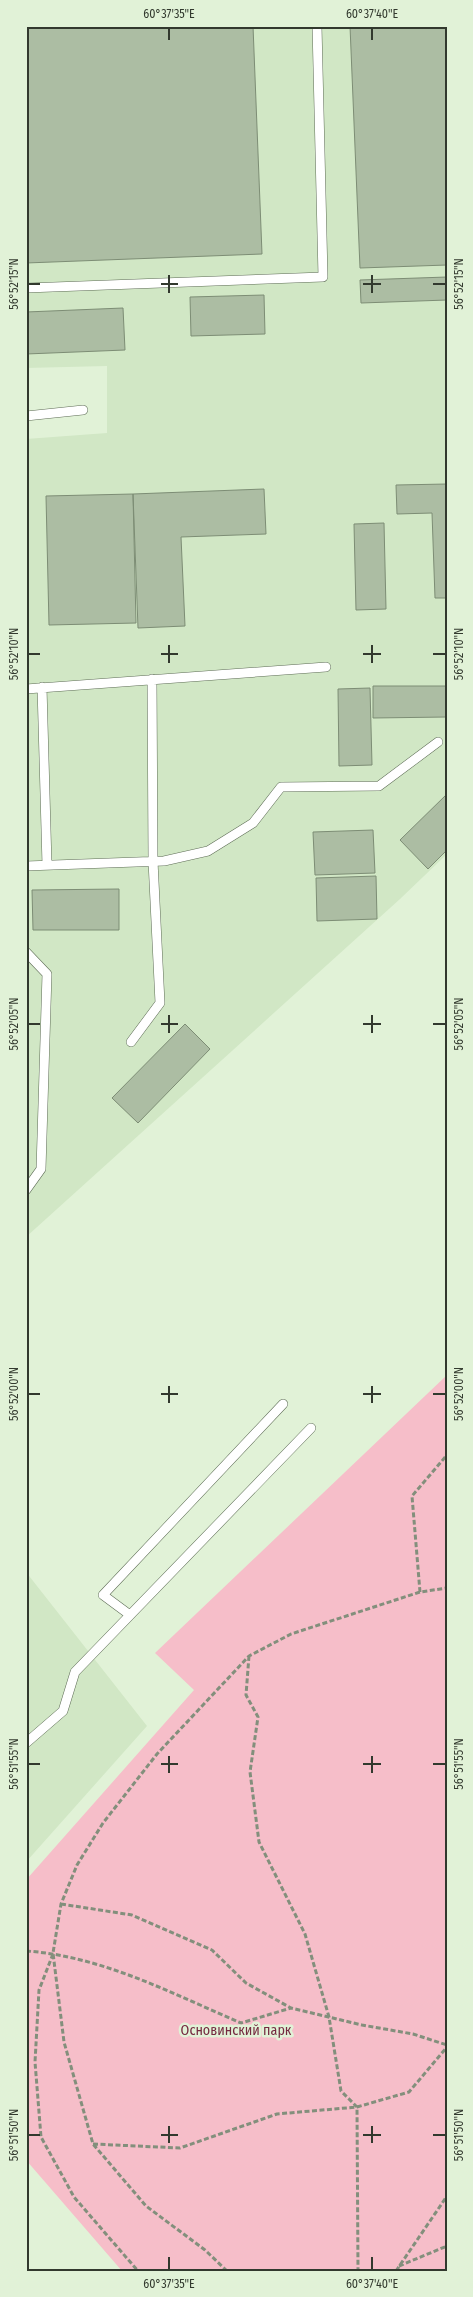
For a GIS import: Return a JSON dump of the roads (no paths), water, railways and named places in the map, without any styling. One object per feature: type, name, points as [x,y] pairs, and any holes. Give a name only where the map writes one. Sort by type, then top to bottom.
[{"type":"lane","points":[[26,288],[323,277],[318,26]]},
{"type":"lane","points":[[26,416],[83,410]]},
{"type":"lane","points":[[26,689],[326,667]]},
{"type":"lane","points":[[131,1042],[160,1003],[153,861],[152,680]]},
{"type":"lane","points":[[42,687],[47,865]]},
{"type":"lane","points":[[26,866],[153,861],[208,851],[253,823],[281,787],[379,786],[438,742]]},
{"type":"lane","points":[[26,952],[47,974],[42,1169],[26,1190]]},
{"type":"lane","points":[[130,1615],[103,1595],[283,1404]]},
{"type":"lane","points":[[26,1743],[63,1711],[75,1672],[311,1428]]},
{"type":"park label","name":"Основинский парк","points":[[236,2030]]}]
